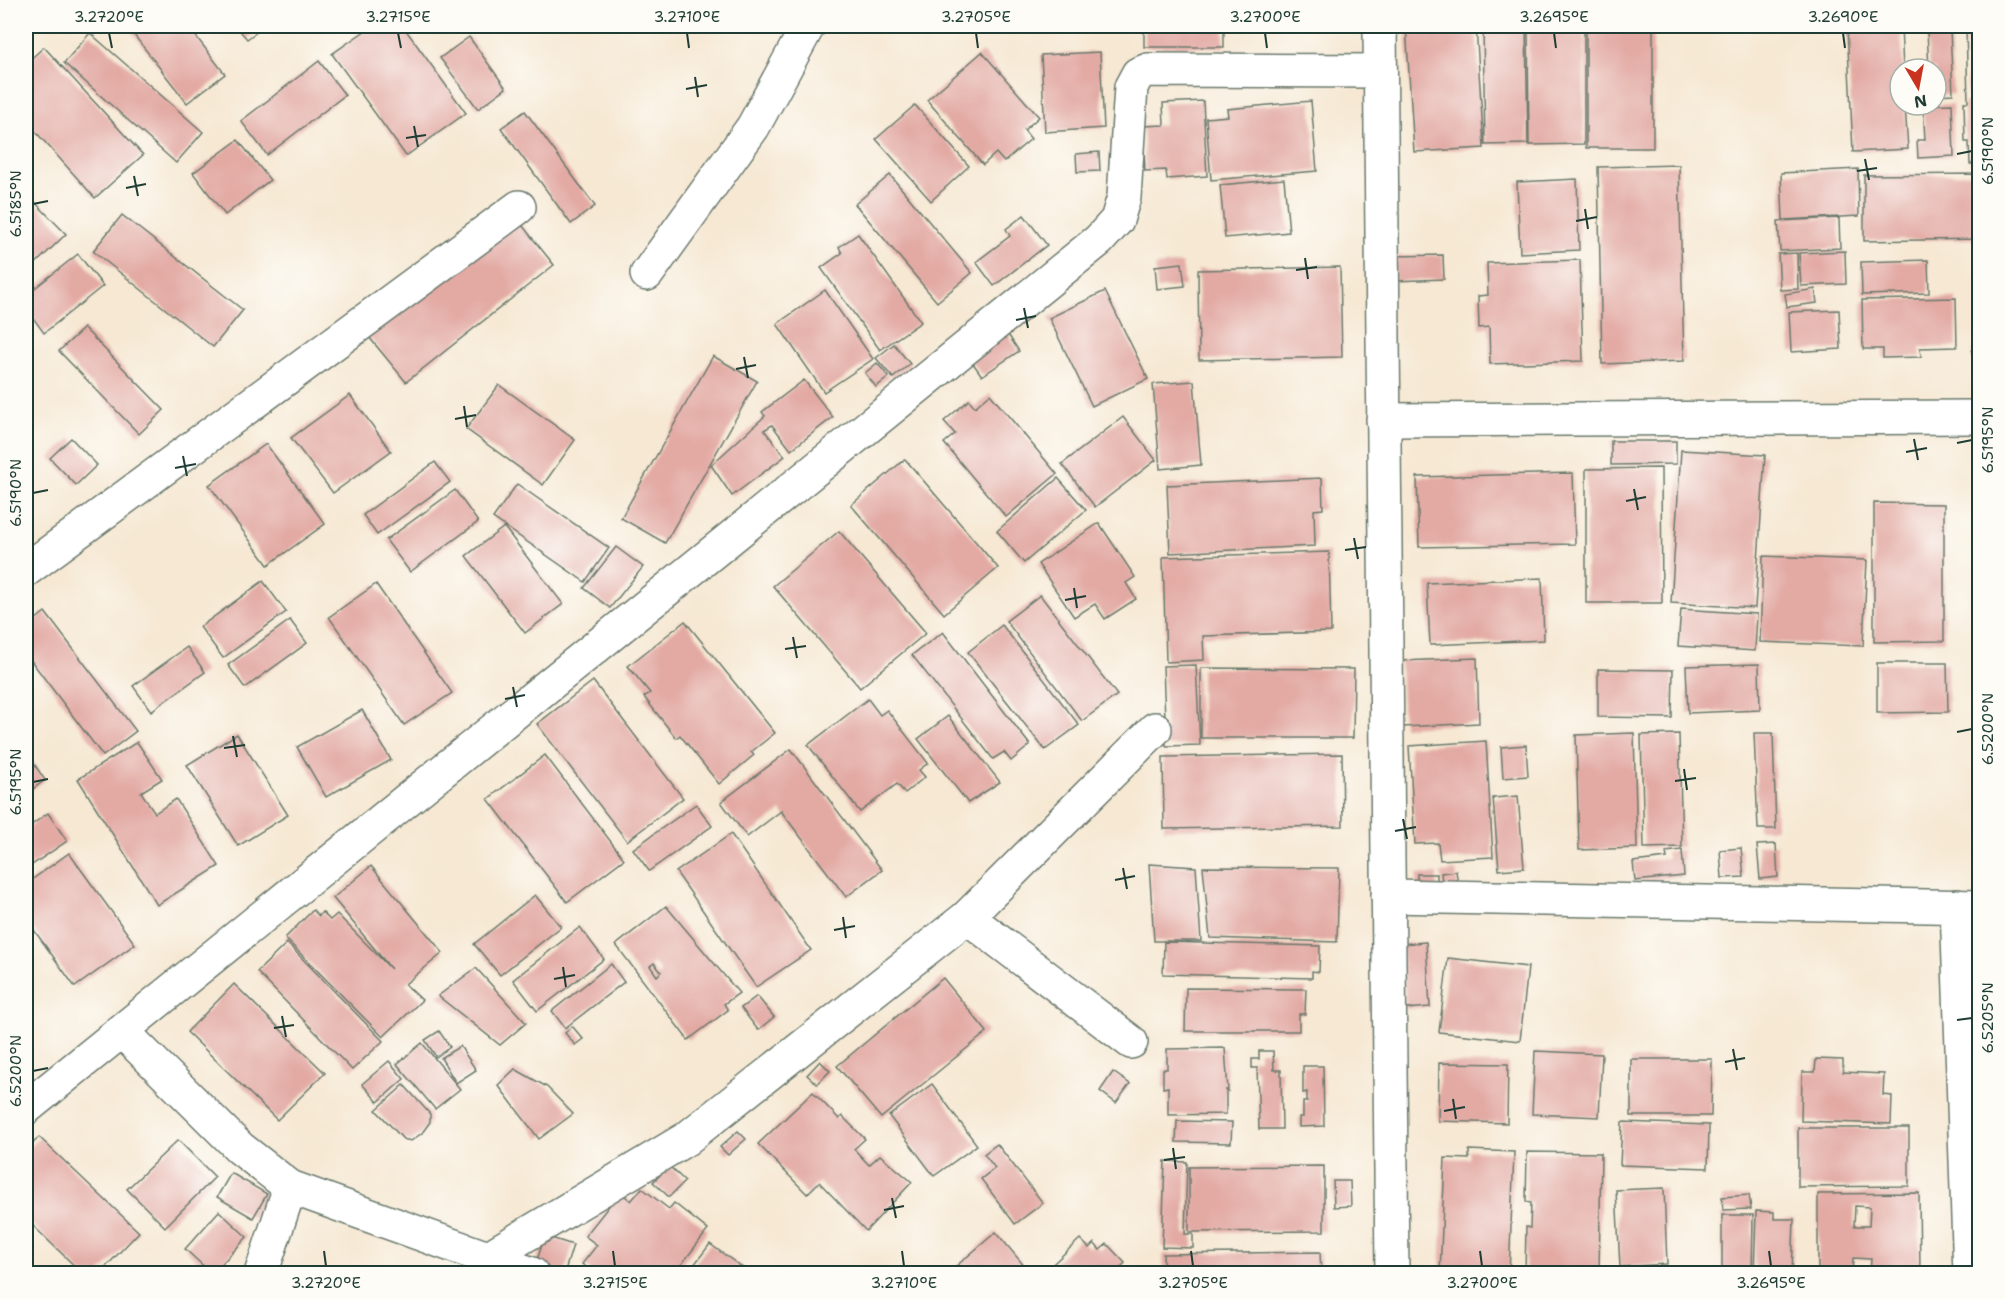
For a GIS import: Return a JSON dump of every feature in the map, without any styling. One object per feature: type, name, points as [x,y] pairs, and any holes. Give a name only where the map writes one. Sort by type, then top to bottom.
[{"type":"street","points":[[647,274],[753,127],[808,26]]},
{"type":"street","points":[[1380,26],[1392,1274]]},
{"type":"street","points":[[26,1108],[123,1032],[1099,240],[1117,220],[1124,197],[1131,87],[1138,74],[1148,70],[1380,70]]},
{"type":"street","points":[[26,570],[519,207]]},
{"type":"street","points":[[1383,420],[1980,417]]},
{"type":"street","points":[[489,1257],[686,1139],[967,916],[1155,729]]},
{"type":"street","points":[[1388,896],[1968,906],[1970,1274]]},
{"type":"street","points":[[967,916],[1131,1042]]},
{"type":"street","points":[[123,1032],[240,1148],[291,1187],[532,1274]]},
{"type":"street","points":[[261,1274],[291,1187]]},
{"type":"building","points":[[127,26],[188,26],[225,74],[187,103]]},
{"type":"building","points":[[236,26],[265,26],[247,39]]},
{"type":"building","points":[[372,26],[403,26],[466,113],[406,156],[332,54]]},
{"type":"building","points":[[1144,26],[1224,26],[1224,47],[1144,47]]},
{"type":"building","points":[[1406,26],[1476,26],[1484,148],[1414,152]]},
{"type":"building","points":[[1483,26],[1526,26],[1528,144],[1485,145]]},
{"type":"building","points":[[1528,26],[1584,26],[1584,144],[1529,145]]},
{"type":"building","points":[[1586,26],[1653,26],[1653,148],[1586,148]]},
{"type":"building","points":[[1847,26],[1901,26],[1902,57],[1888,57],[1888,117],[1906,117],[1908,149],[1853,152]]},
{"type":"building","points":[[1980,26],[1980,164],[1970,164],[1969,142],[1965,142],[1964,102],[1968,102],[1966,27]]},
{"type":"building","points":[[1950,29],[1953,94],[1948,94],[1948,57],[1928,57],[1927,31]]},
{"type":"building","points":[[90,33],[203,132],[176,163],[64,63]]},
{"type":"building","points":[[469,37],[506,88],[478,109],[440,58]]},
{"type":"building","points":[[44,47],[143,155],[95,198],[26,121],[26,63]]},
{"type":"building","points":[[982,52],[1039,117],[1024,130],[1031,139],[1004,162],[996,153],[983,165],[927,100]]},
{"type":"building","points":[[1100,52],[1104,128],[1045,132],[1041,55]]},
{"type":"building","points":[[319,61],[345,95],[267,155],[241,121]]},
{"type":"building","points":[[1203,101],[1207,176],[1167,179],[1166,170],[1145,171],[1143,126],[1164,125],[1163,103]]},
{"type":"building","points":[[1311,101],[1317,171],[1211,180],[1206,118],[1228,116],[1227,109]]},
{"type":"building","points":[[1948,104],[1952,104],[1954,156],[1918,158],[1917,140],[1925,140],[1924,117],[1948,117]]},
{"type":"building","points":[[915,105],[969,166],[931,201],[876,139]]},
{"type":"building","points":[[525,111],[595,206],[571,224],[501,128]]},
{"type":"building","points":[[238,140],[270,180],[225,215],[193,173]]},
{"type":"building","points":[[1099,152],[1100,171],[1077,172],[1076,154]]},
{"type":"building","points":[[1679,165],[1684,361],[1602,364],[1598,167]]},
{"type":"building","points":[[1858,169],[1859,216],[1783,220],[1781,173]]},
{"type":"building","points":[[1980,174],[1980,239],[1864,241],[1864,175]]},
{"type":"building","points":[[890,175],[972,273],[937,302],[855,204]]},
{"type":"building","points":[[1284,179],[1289,232],[1225,238],[1220,185]]},
{"type":"building","points":[[1577,179],[1579,250],[1520,253],[1517,182]]},
{"type":"building","points":[[26,193],[66,234],[26,273]]},
{"type":"building","points":[[122,215],[243,310],[213,347],[93,251]]},
{"type":"building","points":[[1024,215],[1047,245],[994,286],[976,262],[1010,236],[1006,229]]},
{"type":"building","points":[[1839,218],[1840,248],[1780,251],[1778,221]]},
{"type":"building","points":[[518,220],[554,265],[406,382],[369,337]]},
{"type":"building","points":[[858,234],[921,322],[880,350],[821,268],[842,253],[839,247]]},
{"type":"building","points":[[1845,251],[1846,284],[1801,286],[1799,253]]},
{"type":"building","points":[[1797,253],[1798,289],[1780,290],[1778,254]]},
{"type":"building","points":[[78,254],[103,286],[44,333],[26,308],[26,295]]},
{"type":"building","points":[[1443,255],[1444,279],[1395,281],[1394,256]]},
{"type":"building","points":[[1580,260],[1583,361],[1490,364],[1489,327],[1479,328],[1478,296],[1488,295],[1487,263]]},
{"type":"building","points":[[1928,260],[1929,293],[1862,295],[1861,262]]},
{"type":"building","points":[[1182,263],[1185,286],[1157,289],[1155,266]]},
{"type":"building","points":[[1340,267],[1342,357],[1199,360],[1198,270]]},
{"type":"building","points":[[1815,289],[1817,303],[1787,307],[1785,294]]},
{"type":"building","points":[[825,290],[873,359],[824,392],[777,324]]},
{"type":"building","points":[[1105,291],[1148,379],[1092,406],[1049,318]]},
{"type":"building","points":[[1956,298],[1957,347],[1920,348],[1921,357],[1883,358],[1883,349],[1863,349],[1862,300]]},
{"type":"building","points":[[1839,310],[1841,349],[1791,352],[1789,312]]},
{"type":"building","points":[[84,328],[164,410],[139,434],[59,351]]},
{"type":"building","points":[[1007,333],[1019,351],[982,376],[970,359]]},
{"type":"building","points":[[894,344],[910,364],[893,378],[876,358]]},
{"type":"building","points":[[1972,350],[1980,350],[1980,385],[1975,385]]},
{"type":"building","points":[[713,356],[757,381],[665,543],[621,518]]},
{"type":"building","points":[[877,363],[889,377],[876,387],[865,373]]},
{"type":"building","points":[[804,380],[833,417],[791,450],[772,425],[764,430],[785,456],[732,496],[711,465],[765,416],[762,412]]},
{"type":"building","points":[[1194,381],[1201,465],[1160,469],[1153,384]]},
{"type":"building","points":[[499,385],[575,440],[543,485],[466,429]]},
{"type":"building","points":[[990,394],[1057,474],[1006,517],[944,443],[955,434],[944,421],[969,400],[975,407]]},
{"type":"building","points":[[350,395],[391,451],[333,493],[291,438]]},
{"type":"building","points":[[1123,417],[1156,460],[1095,507],[1062,464]]},
{"type":"building","points":[[71,438],[97,465],[76,485],[50,458]]},
{"type":"building","points":[[1611,441],[1676,441],[1676,464],[1611,465]]},
{"type":"building","points":[[266,444],[325,524],[268,565],[209,485]]},
{"type":"building","points":[[1681,450],[1765,455],[1755,608],[1671,603]]},
{"type":"building","points":[[905,459],[998,568],[944,614],[851,505]]},
{"type":"building","points":[[435,462],[450,482],[377,535],[363,515]]},
{"type":"building","points":[[1661,468],[1662,603],[1586,603],[1586,469]]},
{"type":"building","points":[[1573,473],[1575,544],[1419,547],[1417,477]]},
{"type":"building","points":[[1058,478],[1086,510],[1024,563],[997,531]]},
{"type":"building","points":[[1322,478],[1323,509],[1314,510],[1315,546],[1170,553],[1167,485]]},
{"type":"building","points":[[517,484],[609,548],[585,582],[493,518]]},
{"type":"building","points":[[455,490],[478,522],[410,572],[386,540]]},
{"type":"building","points":[[1874,503],[1944,504],[1944,641],[1874,642]]},
{"type":"building","points":[[1099,523],[1135,577],[1126,583],[1136,599],[1105,619],[1095,604],[1074,617],[1038,564]]},
{"type":"building","points":[[504,527],[563,604],[525,633],[466,556]]},
{"type":"building","points":[[839,531],[926,633],[860,688],[773,586]]},
{"type":"building","points":[[616,547],[643,567],[610,608],[584,588]]},
{"type":"building","points":[[1329,552],[1331,632],[1203,636],[1204,660],[1166,662],[1163,557]]},
{"type":"building","points":[[1763,556],[1867,560],[1863,646],[1760,642]]},
{"type":"building","points":[[1542,578],[1544,640],[1430,645],[1427,583]]},
{"type":"building","points":[[263,581],[286,612],[223,658],[200,627]]},
{"type":"building","points":[[376,584],[452,693],[404,725],[329,617]]},
{"type":"building","points":[[1040,595],[1117,695],[1082,721],[1006,621]]},
{"type":"building","points":[[1681,609],[1757,614],[1755,651],[1678,646]]},
{"type":"building","points":[[45,612],[136,731],[103,756],[26,654],[26,627]]},
{"type":"building","points":[[290,620],[307,643],[245,688],[228,665]]},
{"type":"building","points":[[685,621],[775,733],[751,752],[754,755],[719,784],[680,735],[676,738],[644,697],[650,693],[628,666]]},
{"type":"building","points":[[1002,625],[1079,725],[1045,750],[968,652]]},
{"type":"building","points":[[943,632],[1030,745],[1011,761],[1004,752],[993,759],[912,655]]},
{"type":"building","points":[[187,647],[205,672],[151,711],[133,686]]},
{"type":"building","points":[[1477,658],[1479,723],[1403,727],[1400,661]]},
{"type":"building","points":[[1877,663],[1947,663],[1948,712],[1877,713]]},
{"type":"building","points":[[1759,664],[1760,710],[1688,713],[1686,666]]},
{"type":"building","points":[[1196,665],[1200,745],[1166,746],[1163,666]]},
{"type":"building","points":[[1201,668],[1354,669],[1353,738],[1201,738]]},
{"type":"building","points":[[1598,669],[1673,670],[1672,718],[1598,717]]},
{"type":"building","points":[[593,681],[683,798],[627,841],[537,724]]},
{"type":"building","points":[[868,699],[880,715],[887,710],[928,763],[919,770],[925,777],[905,793],[897,784],[860,812],[808,745]]},
{"type":"building","points":[[362,710],[391,760],[326,797],[297,747]]},
{"type":"building","points":[[948,716],[1000,782],[968,803],[918,739]]},
{"type":"building","points":[[1634,733],[1637,848],[1579,850],[1576,735]]},
{"type":"building","points":[[1754,733],[1773,733],[1776,829],[1758,829]]},
{"type":"building","points":[[237,734],[288,815],[238,846],[187,765]]},
{"type":"building","points":[[1679,734],[1682,847],[1644,848],[1641,735]]},
{"type":"building","points":[[1486,741],[1493,857],[1440,860],[1438,843],[1415,844],[1409,746]]},
{"type":"building","points":[[137,742],[162,779],[141,792],[155,813],[176,799],[219,866],[157,905],[78,779]]},
{"type":"building","points":[[1526,745],[1528,776],[1503,778],[1501,747]]},
{"type":"building","points":[[791,749],[882,870],[846,897],[781,811],[747,837],[721,802]]},
{"type":"building","points":[[26,752],[45,780],[26,794]]},
{"type":"building","points":[[1342,754],[1343,826],[1164,829],[1163,757]]},
{"type":"building","points":[[545,755],[624,859],[567,902],[488,799]]},
{"type":"building","points":[[1518,796],[1524,868],[1499,870],[1493,798]]},
{"type":"building","points":[[696,804],[712,826],[649,871],[633,849]]},
{"type":"building","points":[[48,813],[67,841],[26,869],[26,829]]},
{"type":"building","points":[[731,834],[811,950],[756,987],[676,872]]},
{"type":"building","points":[[1776,844],[1778,877],[1760,879],[1757,845]]},
{"type":"building","points":[[1741,848],[1744,877],[1722,878],[1720,850]]},
{"type":"building","points":[[1682,850],[1684,876],[1635,881],[1633,862],[1667,858],[1666,852]]},
{"type":"building","points":[[69,853],[135,944],[75,987],[26,919],[26,884]]},
{"type":"building","points":[[1149,864],[1196,867],[1201,941],[1154,941]]},
{"type":"building","points":[[371,866],[443,953],[405,984],[422,1000],[383,1037],[285,938],[313,910],[319,916],[322,912],[330,920],[337,914],[391,969],[333,898]]},
{"type":"building","points":[[1203,867],[1339,868],[1337,942],[1210,938]]},
{"type":"building","points":[[1456,871],[1459,890],[1443,892],[1441,873]]},
{"type":"building","points":[[1417,874],[1437,874],[1437,893],[1417,893]]},
{"type":"building","points":[[535,895],[561,927],[500,975],[474,944]]},
{"type":"building","points":[[666,906],[739,993],[724,1004],[728,1010],[688,1040],[616,945]],"holes":[[[654,963],[661,972],[657,976],[650,966]]]},
{"type":"building","points":[[580,927],[604,959],[537,1011],[513,980]]},
{"type":"building","points":[[1164,942],[1320,946],[1319,972],[1312,971],[1312,978],[1163,974]]},
{"type":"building","points":[[1426,942],[1430,1007],[1406,1009],[1401,944]]},
{"type":"building","points":[[287,943],[383,1041],[352,1070],[257,972]]},
{"type":"building","points":[[1448,958],[1528,967],[1520,1041],[1439,1032]]},
{"type":"building","points":[[611,964],[624,982],[565,1028],[552,1011]]},
{"type":"building","points":[[476,968],[526,1023],[500,1045],[438,996]]},
{"type":"building","points":[[943,978],[987,1032],[881,1118],[837,1066]]},
{"type":"building","points":[[234,984],[325,1073],[277,1120],[187,1032]]},
{"type":"building","points":[[1186,988],[1306,989],[1305,1014],[1299,1014],[1299,1031],[1185,1031]]},
{"type":"building","points":[[757,996],[774,1017],[758,1030],[741,1008]]},
{"type":"building","points":[[572,1026],[583,1039],[575,1045],[565,1033]]},
{"type":"building","points":[[439,1031],[450,1047],[436,1057],[425,1040]]},
{"type":"building","points":[[422,1043],[460,1089],[435,1109],[397,1064]]},
{"type":"building","points":[[460,1046],[476,1070],[456,1083],[441,1058]]},
{"type":"building","points":[[1225,1048],[1228,1091],[1226,1090],[1226,1114],[1168,1115],[1168,1087],[1163,1088],[1163,1069],[1167,1069],[1167,1049]]},
{"type":"building","points":[[1259,1051],[1273,1051],[1274,1070],[1281,1070],[1282,1129],[1259,1129],[1257,1068],[1252,1068],[1252,1059],[1259,1059]]},
{"type":"building","points":[[1535,1051],[1602,1054],[1599,1117],[1532,1114]]},
{"type":"building","points":[[1631,1059],[1712,1059],[1711,1116],[1631,1116]]},
{"type":"building","points":[[1816,1059],[1843,1060],[1843,1072],[1884,1074],[1883,1095],[1892,1096],[1891,1124],[1801,1121],[1802,1072],[1815,1072]]},
{"type":"building","points":[[389,1061],[404,1079],[378,1102],[362,1084]]},
{"type":"building","points":[[820,1061],[830,1071],[817,1084],[807,1075]]},
{"type":"building","points":[[1439,1063],[1508,1064],[1507,1123],[1438,1121]]},
{"type":"building","points":[[1303,1066],[1323,1066],[1324,1126],[1299,1127],[1299,1117],[1303,1117],[1303,1102],[1307,1102],[1307,1092],[1303,1093]]},
{"type":"building","points":[[515,1069],[547,1087],[573,1114],[539,1139],[498,1085]]},
{"type":"building","points":[[1113,1072],[1130,1084],[1116,1103],[1100,1091]]},
{"type":"building","points":[[932,1084],[977,1145],[934,1176],[889,1116]]},
{"type":"building","points":[[404,1085],[430,1114],[430,1122],[422,1133],[411,1141],[403,1139],[376,1110]]},
{"type":"building","points":[[813,1092],[839,1119],[842,1116],[865,1139],[854,1149],[869,1165],[880,1155],[912,1182],[866,1231],[819,1182],[807,1194],[758,1144]]},
{"type":"building","points":[[1177,1121],[1232,1122],[1231,1143],[1176,1142]]},
{"type":"building","points":[[1622,1122],[1709,1125],[1708,1168],[1620,1165]]},
{"type":"building","points":[[1798,1128],[1909,1128],[1909,1186],[1798,1187]]},
{"type":"building","points":[[738,1131],[746,1139],[728,1155],[720,1147]]},
{"type":"building","points":[[39,1137],[139,1232],[99,1274],[83,1274],[26,1219],[26,1151]]},
{"type":"building","points":[[178,1140],[215,1177],[165,1227],[127,1189]]},
{"type":"building","points":[[997,1144],[1043,1203],[1015,1224],[981,1179],[995,1168],[984,1154]]},
{"type":"building","points":[[1469,1150],[1514,1152],[1509,1274],[1440,1274],[1445,1158],[1469,1159]]},
{"type":"building","points":[[1527,1152],[1601,1153],[1599,1274],[1525,1274],[1526,1227],[1530,1228],[1531,1203],[1526,1202]]},
{"type":"building","points":[[1165,1161],[1187,1162],[1185,1234],[1193,1234],[1193,1248],[1162,1247]]},
{"type":"building","points":[[669,1166],[685,1181],[669,1197],[653,1182]]},
{"type":"building","points":[[1324,1166],[1324,1231],[1189,1232],[1189,1167]]},
{"type":"building","points":[[231,1173],[267,1194],[253,1218],[217,1197]]},
{"type":"building","points":[[1333,1181],[1350,1181],[1351,1206],[1334,1207]]},
{"type":"building","points":[[642,1188],[669,1209],[674,1203],[708,1230],[674,1274],[587,1274],[590,1270],[582,1264],[597,1245],[585,1236],[620,1192],[631,1201]]},
{"type":"building","points":[[1664,1188],[1667,1264],[1620,1267],[1616,1190]]},
{"type":"building","points":[[1919,1193],[1920,1274],[1870,1274],[1871,1259],[1853,1258],[1852,1274],[1818,1274],[1818,1194]],"holes":[[[1855,1206],[1870,1207],[1869,1226],[1854,1226]]]},
{"type":"building","points":[[1749,1195],[1751,1209],[1723,1210],[1722,1197]]},
{"type":"building","points":[[219,1211],[247,1237],[212,1274],[185,1249]]},
{"type":"building","points":[[1756,1211],[1774,1212],[1774,1219],[1794,1219],[1792,1274],[1754,1274]]},
{"type":"building","points":[[1722,1215],[1753,1215],[1752,1274],[1722,1274]]},
{"type":"building","points":[[996,1232],[1031,1274],[947,1274]]},
{"type":"building","points":[[545,1236],[573,1245],[564,1274],[533,1272]]},
{"type":"building","points":[[1080,1239],[1089,1248],[1094,1243],[1100,1250],[1107,1244],[1125,1263],[1114,1274],[1042,1274]]},
{"type":"building","points":[[710,1244],[744,1269],[740,1274],[687,1274]]},
{"type":"building","points":[[1320,1252],[1321,1274],[1164,1274],[1163,1254]]},
{"type":"building","points":[[1625,1271],[1677,1271],[1677,1274],[1625,1274]]}]
